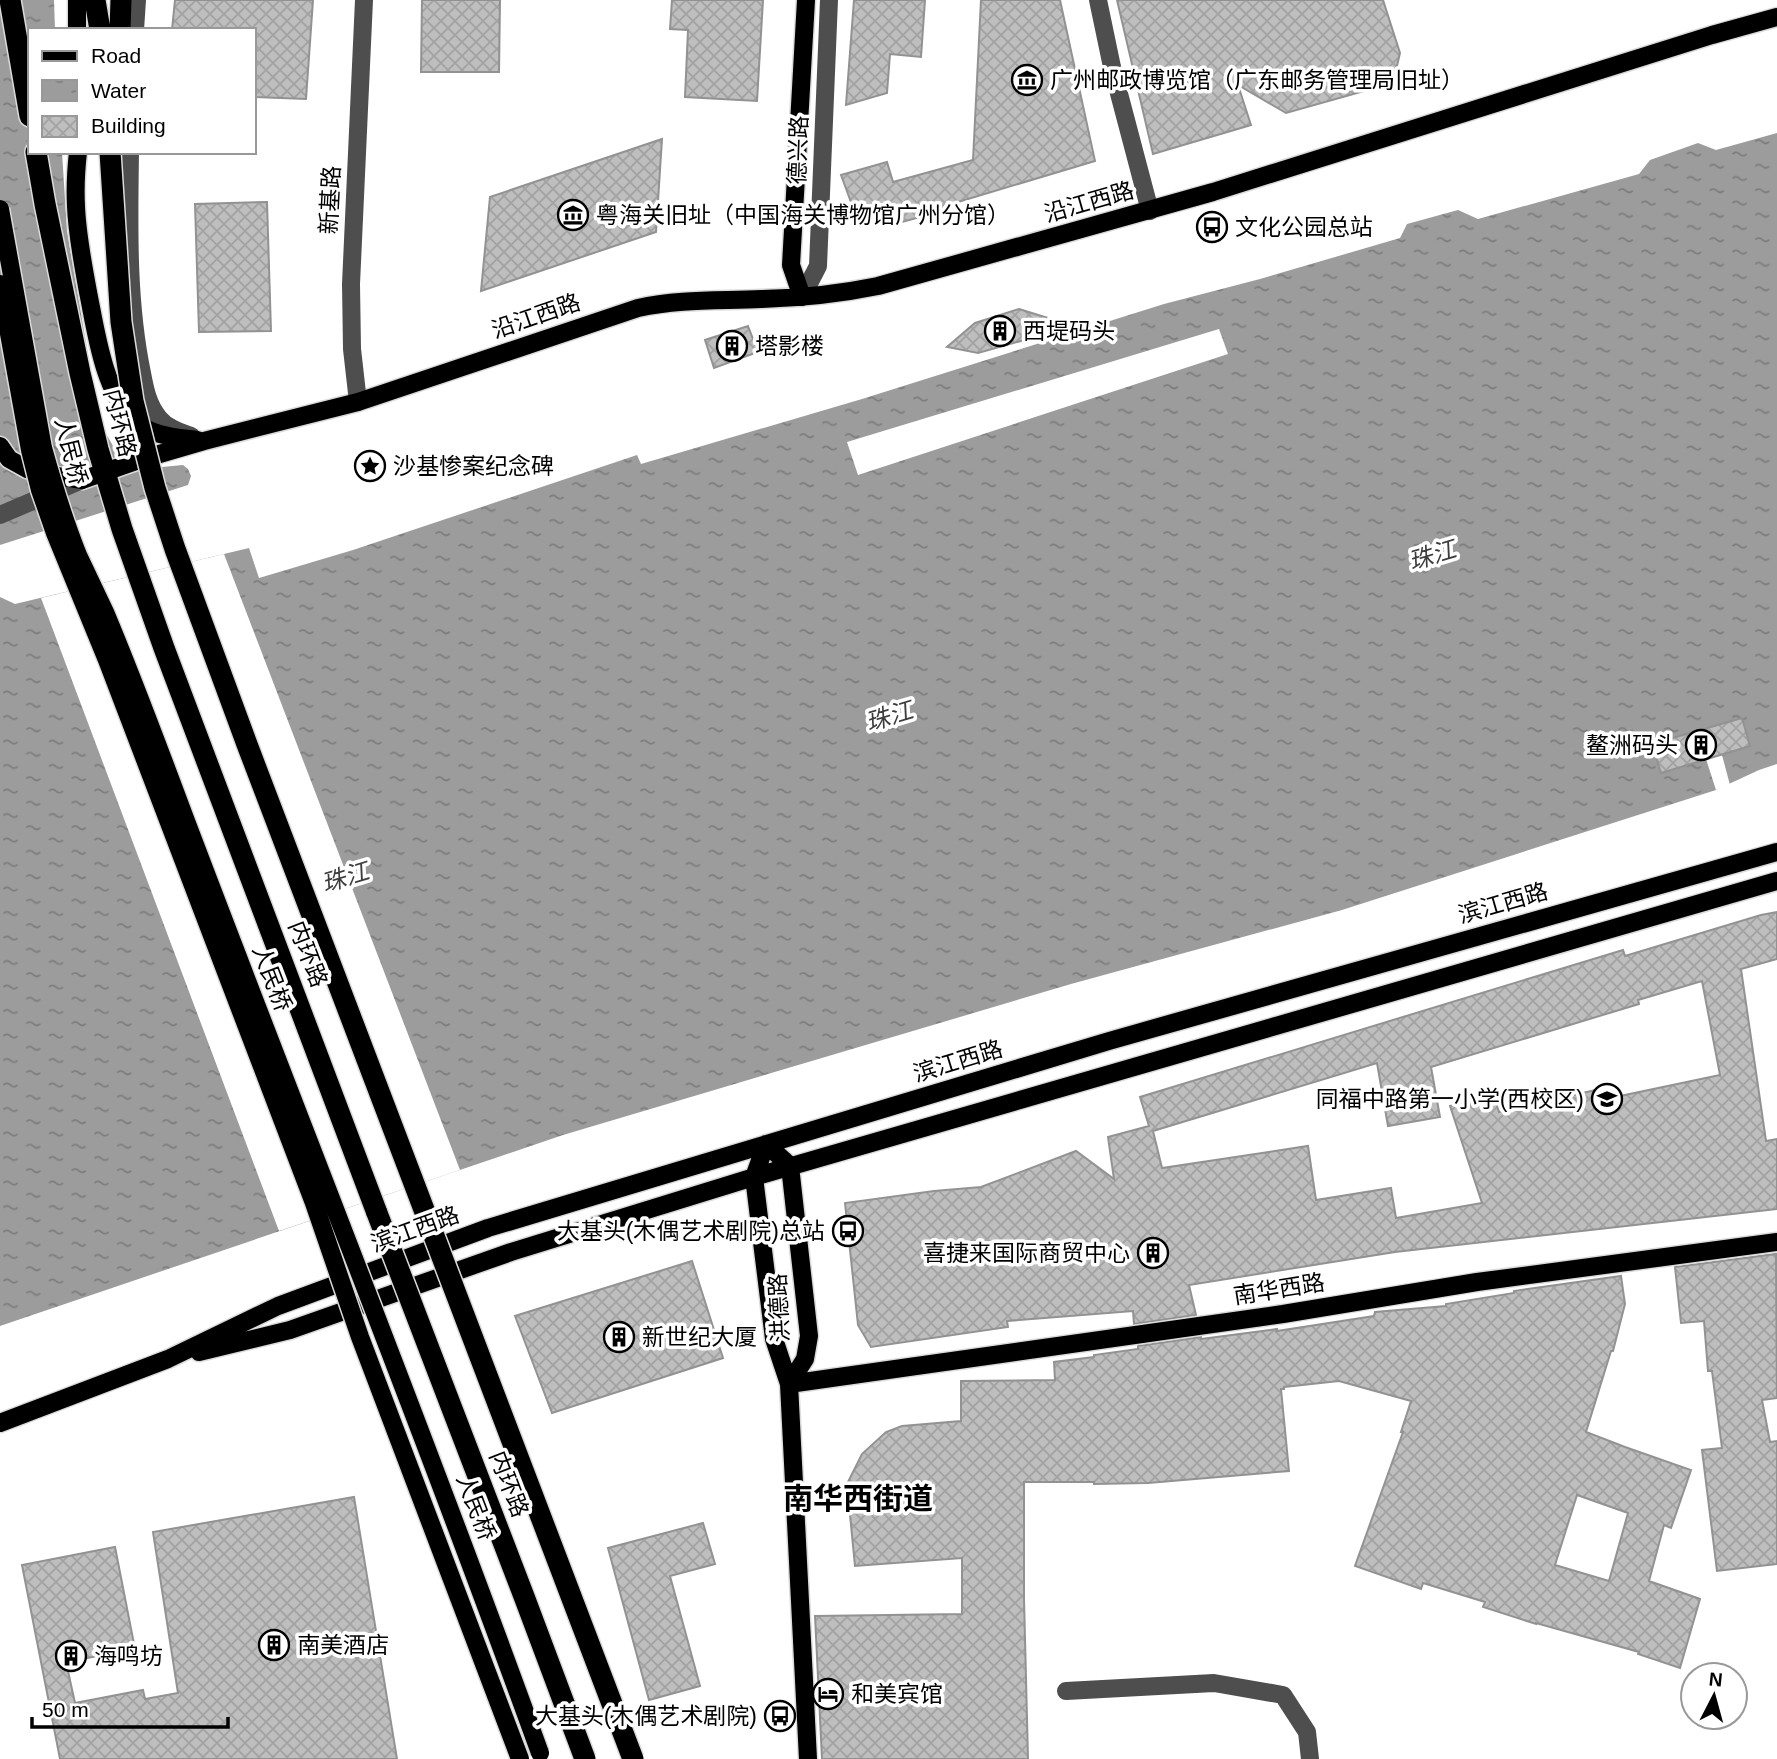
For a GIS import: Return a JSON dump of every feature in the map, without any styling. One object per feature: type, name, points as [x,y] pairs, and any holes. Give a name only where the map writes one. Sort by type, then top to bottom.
[{"type":"highway","points":[[10,0],[28,104]]},
{"type":"highway","points":[[95,0],[101,28]]},
{"type":"highway","points":[[121,0],[121,28]]},
{"type":"highway","name":"内环路","points":[[36,154],[80,373],[121,529],[584,1759]]},
{"type":"highway","name":"内环路","points":[[110,154],[121,322],[132,401],[155,488],[258,773],[634,1759]]},
{"type":"highway","points":[[117,265],[119,154]]},
{"type":"main road","points":[[76,28],[77,0]]},
{"type":"main road","points":[[101,28],[105,0]]},
{"type":"main road","points":[[802,297],[792,265],[806,0]]},
{"type":"main road","points":[[1712,35],[1777,3]]},
{"type":"main road","name":"沿江西路","points":[[82,480],[204,441],[358,402],[638,308],[705,299],[760,300],[802,297],[878,286],[1150,211],[1777,17]]},
{"type":"main road","points":[[78,154],[78,233],[95,324],[105,368],[113,388],[132,419],[145,429],[167,436],[204,441]]},
{"type":"main road","name":"人民桥","points":[[0,209],[43,448],[57,496],[78,553],[134,683],[467,1551],[542,1757]]},
{"type":"main road","name":"人民桥","points":[[0,284],[30,450],[55,533],[107,660],[314,1203],[360,1337],[520,1759]]},
{"type":"main road","points":[[0,446],[9,459],[27,469],[82,480]]},
{"type":"main road","name":"滨江西路","points":[[0,1423],[168,1359],[278,1306],[488,1228],[1123,1037],[1777,852]]},
{"type":"main road","name":"滨江西路","points":[[168,1359],[290,1330],[510,1252],[790,1166],[1777,881]]},
{"type":"main road","points":[[766,1144],[790,1166]]},
{"type":"main road","name":"洪德路","points":[[766,1144],[754,1177],[774,1339],[789,1384]]},
{"type":"main road","name":"洪德路","points":[[789,1384],[805,1359],[810,1336],[790,1166]]},
{"type":"main road","name":"南华西路","points":[[789,1384],[1283,1314],[1477,1282],[1777,1241]]},
{"type":"main road","points":[[789,1384],[808,1759]]},
{"type":"street","points":[[135,28],[137,0]]},
{"type":"street","name":"新基路","points":[[358,402],[352,349],[351,284],[363,0]]},
{"type":"street","name":"德兴路","points":[[802,297],[818,266],[829,0]]},
{"type":"street","points":[[1098,0],[1112,67],[1150,211]]},
{"type":"street","points":[[130,154],[129,225],[133,313],[146,391],[151,405],[164,424],[204,441]]},
{"type":"street","points":[[1,513],[82,480]]},
{"type":"street","points":[[1066,1691],[1214,1683],[1283,1695],[1307,1732],[1310,1759]]},
{"type":"water","points":[[0,0],[54,0],[55,28],[28,28],[28,154],[62,154],[67,231],[94,390],[105,432],[116,451],[141,469],[183,465],[191,476],[188,485],[0,545]]},
{"type":"water","name":"珠江","points":[[1777,133],[1777,764],[1716,790],[1342,910],[1071,984],[563,1135],[0,1326],[0,597],[15,604],[249,548],[259,578],[353,550],[637,455],[641,464],[862,399],[1164,304],[1400,238],[1407,224],[1458,210],[1478,219],[1639,174],[1650,160],[1698,143],[1716,150]]},
{"type":"pier","points":[[1219,329],[1228,354],[858,475],[847,442]]},
{"type":"pier","points":[[224,554],[460,1170],[279,1231],[41,598]]},
{"type":"pier","name":"鳌洲码头","points":[[1742,718],[1750,746],[1722,755],[1730,785],[1716,790],[1706,759],[1661,773],[1652,744]]},
{"type":"building","points":[[175,0],[313,0],[306,99],[256,97],[256,28],[172,28]]},
{"type":"building","points":[[422,0],[500,0],[499,72],[421,72]]},
{"type":"building","points":[[672,0],[763,0],[757,101],[685,97],[688,30],[670,29]]},
{"type":"building","points":[[854,0],[925,0],[921,57],[890,54],[887,93],[846,105]]},
{"type":"building","name":"广州邮政博览馆（广东邮务管理局旧址）","points":[[981,0],[1060,0],[1095,161],[948,205],[949,209],[884,227],[855,213],[841,175],[887,162],[893,182],[973,160]]},
{"type":"building","points":[[1117,0],[1383,0],[1400,53],[1393,83],[1286,113],[1238,85],[1251,125],[1153,154]]},
{"type":"building","name":"粤海关旧址（中国海关博物馆广州分馆）","points":[[662,139],[656,232],[481,291],[490,197]]},
{"type":"building","points":[[267,202],[271,331],[199,332],[195,204]]},
{"type":"building","name":"西堤码头","points":[[1019,309],[1048,318],[1028,339],[978,353],[947,347],[975,323]]},
{"type":"building","name":"塔影楼","points":[[748,326],[758,352],[714,368],[705,340]]},
{"type":"building","name":"鳌洲码头","points":[[1742,718],[1750,746],[1661,773],[1652,744]]},
{"type":"building","points":[[1777,912],[1777,959],[1741,969],[1766,1141],[1777,1139],[1777,1209],[1395,1252],[1189,1285],[1196,1315],[1134,1324],[1133,1311],[1007,1321],[1008,1327],[871,1347],[858,1325],[845,1203],[981,1187],[1076,1151],[1114,1179],[1108,1137],[1149,1126],[1140,1097],[1623,950],[1625,956]],"holes":[[[1702,981],[1720,1075],[1601,1100],[1596,1090],[1499,1112],[1493,1093],[1450,1106],[1482,1203],[1396,1218],[1391,1188],[1316,1200],[1308,1146],[1162,1168],[1153,1131],[1377,1063],[1388,1126],[1440,1117],[1431,1067],[1639,1004],[1638,1000]]]},
{"type":"building","points":[[1776,1254],[1777,1398],[1762,1400],[1770,1442],[1777,1441],[1777,1564],[1717,1571],[1702,1450],[1722,1448],[1712,1371],[1708,1371],[1704,1321],[1681,1323],[1675,1267]]},
{"type":"building","name":"新世纪大厦","points":[[692,1261],[723,1358],[552,1413],[515,1316]]},
{"type":"building","points":[[1621,1276],[1625,1304],[1613,1351],[1586,1432],[1691,1470],[1671,1528],[1664,1525],[1649,1581],[1700,1599],[1679,1668],[1638,1654],[1639,1652],[1483,1607],[1485,1602],[1423,1583],[1421,1589],[1355,1566],[1403,1432],[1411,1401],[1339,1381],[1281,1389],[1289,1471],[1148,1483],[1024,1482],[1028,1759],[822,1759],[815,1616],[962,1614],[962,1558],[855,1566],[847,1484],[862,1454],[886,1432],[902,1426],[961,1421],[961,1381],[1055,1380],[1054,1362],[1138,1349],[1138,1346],[1201,1337],[1277,1331],[1374,1316],[1375,1312],[1446,1306]],"holes":[[[1577,1495],[1628,1513],[1609,1581],[1555,1565]]]},
{"type":"building","name":"南美酒店","points":[[354,1497],[397,1759],[60,1759],[22,1565],[115,1547],[135,1649],[66,1662],[75,1703],[143,1690],[145,1699],[178,1693],[153,1532]]},
{"type":"building","points":[[703,1523],[715,1564],[670,1576],[700,1686],[649,1700],[608,1548]]},
{"type":"place","name":"广州邮政博览馆（广东邮务管理局旧址）","points":[[1027,80]]},
{"type":"place","name":"粤海关旧址（中国海关博物馆广州分馆）","points":[[573,215]]},
{"type":"place","name":"文化公园总站","points":[[1212,227]]},
{"type":"place","name":"西堤码头","points":[[1000,331]]},
{"type":"place","name":"塔影楼","points":[[732,346]]},
{"type":"place","name":"沙基惨案纪念碑","points":[[370,466]]},
{"type":"place","name":"鳌洲码头","points":[[1701,745]]},
{"type":"place","name":"同福中路第一小学(西校区)","points":[[1607,1099]]},
{"type":"place","name":"大基头(木偶艺术剧院)总站","points":[[848,1231]]},
{"type":"place","name":"喜捷来国际商贸中心","points":[[1153,1253]]},
{"type":"place","name":"新世纪大厦","points":[[619,1337]]},
{"type":"place","name":"南美酒店","points":[[274,1645]]},
{"type":"place","name":"海鸣坊","points":[[71,1656]]},
{"type":"place","name":"和美宾馆","points":[[828,1694]]},
{"type":"place","name":"大基头(木偶艺术剧院)","points":[[780,1716]]},
{"type":"district","name":"南华西街道","points":[[858,1498]]}]
